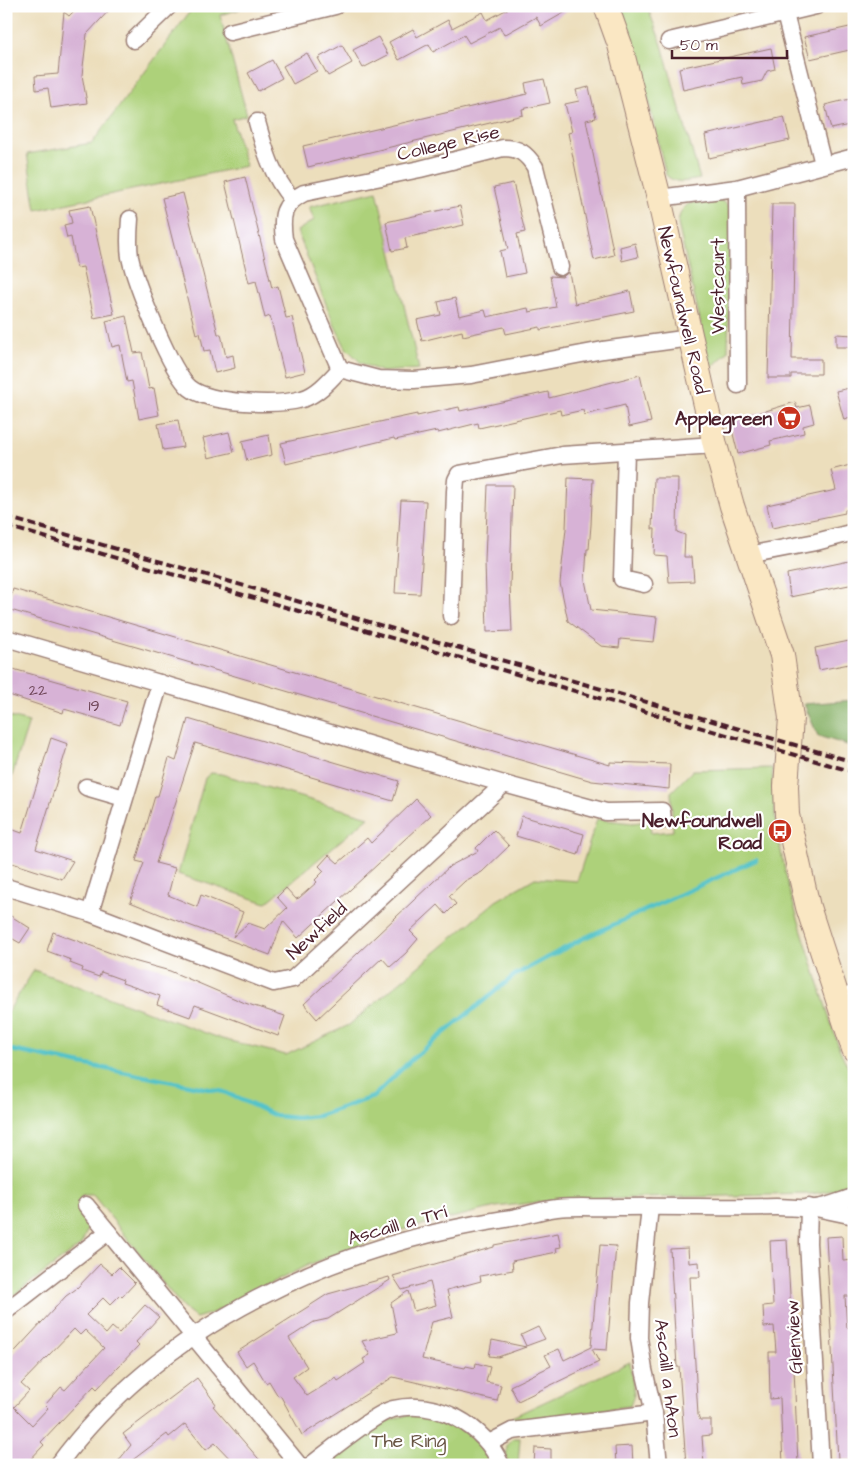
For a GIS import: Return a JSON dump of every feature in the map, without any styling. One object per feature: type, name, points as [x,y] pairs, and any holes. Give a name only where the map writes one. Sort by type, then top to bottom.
[{"type":"main road","name":"Newfoundwell Road","points":[[606,6],[620,45],[659,198],[715,445],[748,555],[782,655],[791,718],[786,786],[787,814],[808,906],[846,998],[854,1049]]},
{"type":"street","points":[[134,40],[169,6]]},
{"type":"street","points":[[669,41],[784,10],[816,6]]},
{"type":"street","points":[[230,32],[328,7]]},
{"type":"street","points":[[784,10],[823,164]]},
{"type":"street","points":[[257,122],[270,166],[280,186],[292,199],[284,211],[282,221],[284,239],[340,368],[378,380],[472,375],[603,350],[690,338]]},
{"type":"street","name":"College Rise","points":[[292,199],[304,193],[420,169],[503,148],[516,148],[527,156],[535,167],[560,267]]},
{"type":"street","points":[[659,198],[737,188],[854,157]]},
{"type":"street","name":"Westcourt","points":[[737,188],[738,385]]},
{"type":"street","points":[[130,219],[128,238],[135,276],[166,352],[178,376],[191,389],[218,398],[244,402],[282,403],[304,399],[325,385],[340,368]]},
{"type":"street","points":[[451,616],[455,491],[456,480],[459,474],[562,455],[715,445]]},
{"type":"street","points":[[626,452],[622,579],[644,584]]},
{"type":"street","points":[[748,555],[816,542],[854,532]]},
{"type":"street","points":[[6,638],[504,784],[606,812],[662,811],[663,820]]},
{"type":"street","points":[[90,913],[160,683]]},
{"type":"street","name":"Newfield","points":[[6,887],[90,913],[274,983],[293,979],[504,784]]},
{"type":"street","points":[[86,787],[124,798]]},
{"type":"street","name":"Ascaill a Trí","points":[[812,1208],[854,1196]]},
{"type":"street","points":[[86,1205],[298,1465]]},
{"type":"street","name":"Ascaill a hAon","points":[[650,1207],[641,1295],[639,1338],[654,1413],[659,1465]]},
{"type":"street","name":"Ascaill a Trí","points":[[58,1465],[81,1434],[107,1407],[160,1362],[195,1337],[276,1288],[395,1242],[480,1222],[506,1219],[557,1208],[812,1208],[854,1216]]},
{"type":"street","name":"Glenview","points":[[812,1208],[808,1243],[821,1465]]},
{"type":"street","points":[[6,1311],[108,1232]]},
{"type":"street","points":[[311,1465],[368,1423],[393,1409],[419,1408],[456,1417],[477,1430],[489,1442],[501,1465]]},
{"type":"street","points":[[489,1442],[512,1431],[654,1413]]},
{"type":"green space","points":[[194,6],[239,6],[240,9],[220,15],[247,115],[232,119],[246,166],[36,210],[27,154],[92,143]]},
{"type":"green space","points":[[620,6],[647,6],[662,45],[700,179],[678,181],[666,175],[642,73]]},
{"type":"green space","points":[[377,191],[419,369],[382,372],[361,363],[346,348],[334,324],[297,231],[314,220],[309,207]]},
{"type":"green space","points":[[717,198],[731,207],[728,352],[711,368],[678,224],[679,216],[686,206],[696,201]]},
{"type":"green space","points":[[854,700],[854,747],[818,736],[804,704]]},
{"type":"green space","points":[[6,716],[29,722],[6,795]]},
{"type":"green space","points":[[772,768],[776,827],[789,890],[839,1048],[854,1080],[854,1187],[811,1194],[557,1200],[496,1207],[398,1231],[308,1265],[215,1312],[196,1318],[183,1308],[93,1195],[82,1195],[79,1204],[91,1221],[81,1245],[6,1301],[6,1015],[34,970],[222,1039],[286,1055],[349,1025],[496,901],[535,878],[577,881],[597,819],[632,823],[650,821],[651,833],[673,831],[671,792],[693,770]]},
{"type":"green space","points":[[211,773],[221,774],[369,817],[266,903],[178,874],[205,778]]},
{"type":"green space","points":[[630,1362],[634,1395],[630,1406],[512,1422],[512,1417]]},
{"type":"green space","name":"The Ring","points":[[415,1414],[429,1416],[461,1429],[478,1444],[494,1465],[324,1465],[356,1440],[378,1426],[402,1416]]},
{"type":"green space","points":[[514,1438],[520,1438],[518,1465],[508,1465],[507,1446]]},
{"type":"building","points":[[79,6],[113,6],[87,34],[82,75],[87,103],[51,108],[48,88],[36,90],[35,76],[58,74],[64,12],[69,16]]},
{"type":"building","points":[[513,6],[576,6],[541,26],[536,17],[504,35],[500,27],[469,43],[464,35],[433,52],[429,44],[399,60],[389,42],[413,29],[417,37],[448,20],[452,28],[483,12],[487,20]]},
{"type":"building","points":[[854,26],[854,49],[810,59],[804,37]]},
{"type":"building","points":[[378,37],[388,55],[363,68],[353,50]]},
{"type":"building","points":[[342,45],[352,63],[328,76],[318,58]]},
{"type":"building","points":[[771,48],[775,69],[767,71],[762,81],[743,85],[742,77],[683,90],[679,68]]},
{"type":"building","points":[[307,53],[317,71],[293,84],[283,66]]},
{"type":"building","points":[[272,60],[282,78],[258,91],[248,73]]},
{"type":"building","points":[[544,79],[550,103],[522,109],[523,115],[308,167],[303,146],[527,94],[525,83]]},
{"type":"building","points":[[589,87],[596,118],[586,120],[614,255],[594,260],[568,133],[572,132],[565,104],[579,101],[576,90]]},
{"type":"building","points":[[854,98],[854,124],[831,129],[825,105]]},
{"type":"building","points":[[784,117],[790,140],[709,158],[705,135]]},
{"type":"building","points":[[245,177],[272,288],[278,286],[286,318],[292,317],[305,372],[285,377],[270,316],[265,318],[256,281],[249,283],[225,182]]},
{"type":"building","points":[[513,183],[525,232],[517,234],[525,273],[505,277],[500,251],[508,249],[494,187]]},
{"type":"building","points":[[183,193],[218,334],[221,334],[226,357],[233,355],[235,368],[215,373],[210,350],[204,351],[200,333],[196,334],[162,198]]},
{"type":"building","points":[[772,204],[795,204],[792,359],[821,359],[821,374],[791,374],[791,378],[768,378]]},
{"type":"building","points":[[90,206],[114,314],[94,318],[83,267],[77,268],[71,237],[67,238],[64,225],[72,223],[69,210]]},
{"type":"building","points":[[460,206],[464,225],[405,238],[407,248],[392,251],[386,222]]},
{"type":"building","points":[[635,243],[638,257],[622,261],[620,247]]},
{"type":"building","points":[[569,272],[575,304],[630,291],[634,311],[540,330],[540,327],[506,334],[504,327],[463,336],[462,331],[422,341],[417,320],[441,315],[438,302],[455,298],[459,316],[485,310],[487,317],[528,308],[529,312],[556,307],[550,276],[562,277]]},
{"type":"building","points":[[126,316],[134,353],[142,352],[149,389],[154,388],[159,415],[139,419],[132,381],[127,382],[120,345],[112,347],[106,321]]},
{"type":"building","points":[[836,334],[854,335],[854,347],[836,347]]},
{"type":"building","points":[[640,375],[651,422],[629,427],[625,405],[584,415],[583,410],[561,415],[560,410],[479,428],[478,423],[438,433],[437,431],[395,440],[394,438],[286,464],[281,443],[417,414],[417,416],[459,407],[460,411],[548,392],[549,398]]},
{"type":"building","points":[[854,387],[854,417],[844,420],[836,391]]},
{"type":"building","points":[[795,402],[797,408],[810,405],[814,423],[803,426],[804,433],[770,441],[771,445],[738,454],[730,422]]},
{"type":"building","points":[[178,420],[183,447],[163,450],[158,424]]},
{"type":"building","points":[[229,432],[234,452],[208,458],[203,438]]},
{"type":"building","points":[[269,435],[272,455],[247,461],[242,441]]},
{"type":"building","points":[[854,464],[854,508],[845,510],[845,513],[772,528],[767,505],[836,490],[831,470]]},
{"type":"building","points":[[568,478],[593,479],[591,525],[585,580],[591,610],[657,617],[654,642],[620,639],[619,648],[601,646],[568,621],[560,583],[566,529]]},
{"type":"building","points":[[654,478],[678,478],[677,532],[685,535],[684,557],[692,557],[694,581],[669,582],[667,556],[654,555],[655,529],[652,529]]},
{"type":"building","points":[[488,485],[513,485],[510,586],[512,631],[487,632],[485,561]]},
{"type":"building","points":[[401,500],[426,501],[420,594],[395,593]]},
{"type":"building","points":[[854,560],[854,584],[790,597],[787,574]]},
{"type":"building","points":[[13,589],[610,765],[610,762],[670,764],[669,789],[592,781],[7,609]]},
{"type":"building","points":[[854,640],[854,663],[819,670],[815,648]]},
{"type":"building","points":[[6,667],[127,701],[120,725],[64,709],[63,713],[6,694]]},
{"type":"building","points":[[188,719],[399,781],[393,801],[195,743],[156,863],[175,868],[168,895],[197,907],[201,895],[243,912],[233,937],[248,923],[265,929],[287,908],[277,897],[286,888],[296,899],[299,898],[317,882],[315,880],[324,871],[319,866],[329,855],[338,863],[367,838],[371,843],[416,799],[431,815],[298,938],[283,921],[270,955],[167,917],[130,902],[144,863],[136,861],[155,796],[158,796],[169,758],[176,761]]},
{"type":"building","points":[[51,738],[68,744],[36,849],[73,861],[62,879],[6,861],[6,845],[11,829],[22,833]]},
{"type":"building","points":[[522,816],[584,834],[578,855],[516,836]]},
{"type":"building","points":[[494,830],[509,846],[482,872],[465,881],[449,896],[456,904],[446,914],[438,905],[410,931],[418,939],[406,953],[390,967],[382,958],[317,1019],[304,1004],[450,866],[478,851],[476,848]]},
{"type":"building","points":[[6,913],[30,928],[20,943],[6,935]]},
{"type":"building","points":[[53,932],[130,960],[170,971],[245,1003],[285,1016],[278,1036],[195,1005],[190,1017],[157,1005],[160,996],[122,983],[123,980],[101,972],[99,977],[82,971],[83,968],[70,963],[71,960],[47,951]]},
{"type":"building","points":[[558,1233],[561,1247],[556,1248],[557,1252],[512,1261],[513,1270],[480,1276],[481,1281],[447,1290],[453,1317],[432,1322],[422,1359],[465,1368],[466,1366],[475,1368],[476,1363],[490,1367],[486,1382],[501,1385],[497,1401],[393,1377],[302,1435],[280,1395],[278,1396],[269,1381],[266,1383],[253,1361],[246,1366],[237,1352],[328,1294],[389,1277],[390,1280],[328,1319],[314,1322],[289,1338],[307,1367],[293,1377],[307,1396],[336,1378],[338,1381],[365,1363],[363,1359],[370,1355],[362,1341],[397,1333],[391,1303],[408,1291],[414,1311],[436,1305],[430,1282],[402,1290],[393,1276],[494,1247],[494,1245]]},
{"type":"building","points":[[842,1236],[843,1261],[854,1260],[854,1296],[845,1296],[847,1328],[854,1328],[854,1459],[838,1460],[826,1237]]},
{"type":"building","points":[[787,1240],[798,1465],[783,1465],[780,1398],[770,1399],[769,1352],[776,1352],[774,1326],[764,1327],[763,1306],[773,1305],[770,1241]]},
{"type":"building","points":[[600,1245],[616,1246],[607,1350],[592,1349],[599,1362],[518,1401],[510,1386],[551,1366],[545,1355],[559,1349],[564,1360],[591,1347]]},
{"type":"building","points":[[688,1248],[689,1263],[699,1262],[700,1277],[690,1277],[698,1415],[700,1420],[711,1420],[711,1435],[702,1436],[704,1465],[686,1465],[679,1367],[677,1367],[670,1249]]},
{"type":"building","points":[[100,1264],[112,1274],[119,1267],[135,1283],[122,1297],[120,1295],[110,1305],[103,1298],[86,1315],[106,1334],[112,1327],[119,1333],[145,1305],[159,1317],[136,1342],[139,1345],[97,1389],[94,1386],[41,1442],[44,1445],[25,1465],[6,1465],[6,1361],[66,1296],[76,1289]],"holes":[[[74,1329],[80,1335],[85,1330],[104,1348],[65,1390],[61,1387],[45,1405],[48,1408],[32,1425],[14,1407],[29,1391],[21,1384]]]},
{"type":"building","points":[[538,1327],[545,1339],[526,1346],[521,1335]]},
{"type":"building","points":[[492,1340],[526,1347],[498,1357],[489,1356]]},
{"type":"building","points":[[197,1378],[216,1404],[213,1406],[264,1465],[236,1465],[215,1443],[206,1450],[185,1424],[169,1437],[167,1434],[126,1465],[115,1465],[131,1445],[123,1434]]},
{"type":"building","points":[[632,1446],[633,1465],[616,1465],[615,1447]]},
{"type":"building","points":[[535,1448],[551,1449],[551,1465],[534,1465]]},
{"type":"waterway","points":[[6,1049],[224,1092],[276,1116],[297,1118],[318,1116],[373,1097],[411,1060],[515,975],[582,939],[756,860]]},
{"type":"railway","points":[[6,517],[854,762]]},
{"type":"railway","points":[[6,526],[854,772]]},
{"type":"place","name":"Applegreen","points":[[789,418]]},
{"type":"place","name":"Newfoundwell Road","points":[[780,831]]}]
